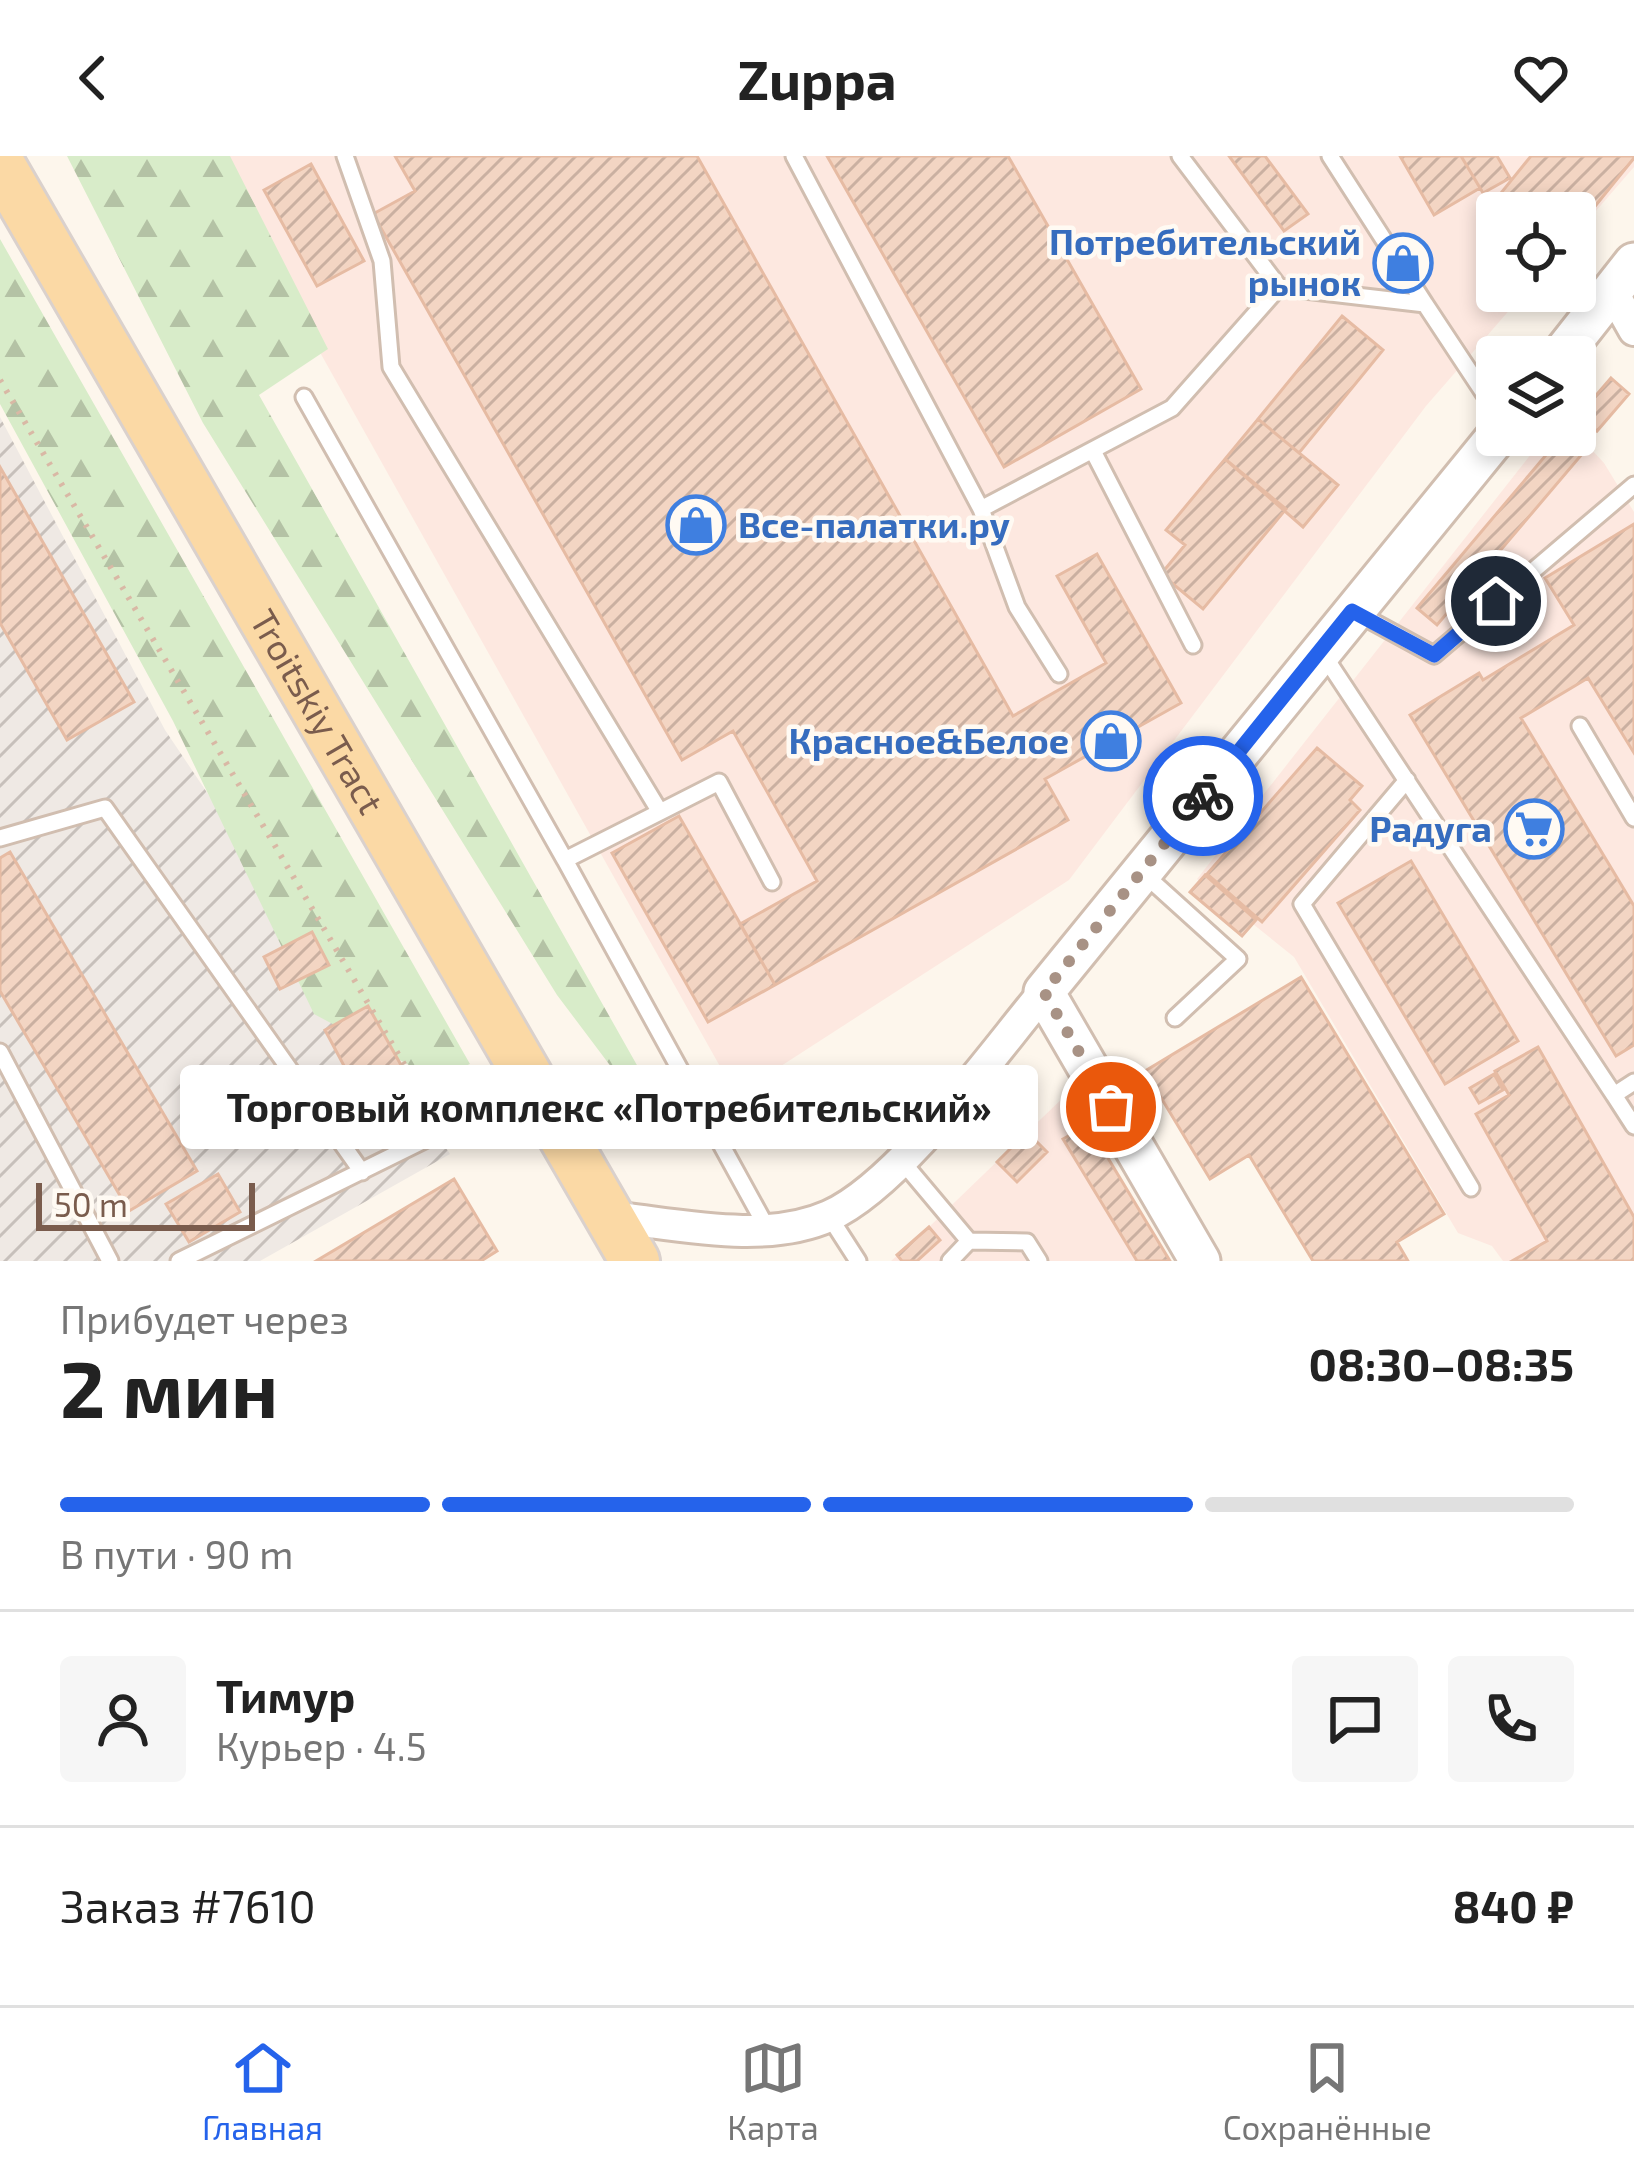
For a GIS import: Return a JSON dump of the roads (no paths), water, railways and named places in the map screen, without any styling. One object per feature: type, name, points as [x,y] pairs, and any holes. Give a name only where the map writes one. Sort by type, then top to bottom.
[{"type":"main road","name":"Troitskiy Tract","points":[[0,164],[635,1261]]},
{"type":"street","points":[[1623,277],[1634,330]]},
{"type":"street","points":[[1577,336],[1623,277]]},
{"type":"street","points":[[610,1217],[767,1228],[829,1216],[901,1160],[1044,992],[1481,456]]},
{"type":"street","points":[[1044,992],[1201,1261]]},
{"type":"lane","points":[[345,156],[382,261],[391,367],[660,812]]},
{"type":"lane","points":[[794,156],[981,508],[1017,607],[1059,674]]},
{"type":"lane","points":[[1180,156],[1279,287],[1425,304]]},
{"type":"lane","points":[[1330,156],[1476,381]]},
{"type":"lane","points":[[981,508],[1172,408],[1279,287]]},
{"type":"lane","points":[[304,397],[767,1228]]},
{"type":"lane","points":[[1093,451],[1193,645]]},
{"type":"lane","points":[[1352,611],[1434,655],[1634,485]]},
{"type":"lane","points":[[1321,650],[1634,1126]]},
{"type":"lane","points":[[1580,726],[1634,818]]},
{"type":"lane","points":[[1406,780],[1302,904],[1471,1188]]},
{"type":"lane","points":[[565,860],[718,782],[772,881]]},
{"type":"lane","points":[[0,838],[105,808],[362,1172]]},
{"type":"lane","points":[[1142,872],[1238,958],[1175,1018]]},
{"type":"lane","points":[[0,1052],[110,1261]]},
{"type":"lane","points":[[1614,1095],[1634,1082]]},
{"type":"lane","points":[[178,1261],[532,1087]]},
{"type":"lane","points":[[901,1160],[969,1241]]},
{"type":"lane","points":[[829,1216],[858,1261]]},
{"type":"lane","points":[[950,1261],[969,1241],[1027,1242],[1039,1261]]},
{"type":"place","name":"Потребительский рынок","points":[[1403,263]]},
{"type":"place","name":"Все-палатки.ру","points":[[696,525]]},
{"type":"place","name":"Красное&Белое","points":[[1111,741]]},
{"type":"place","name":"Радуга","points":[[1534,829]]},
{"type":"place","name":"Торговый комплекс «Потребительский»","points":[[1111,1107]]}]
